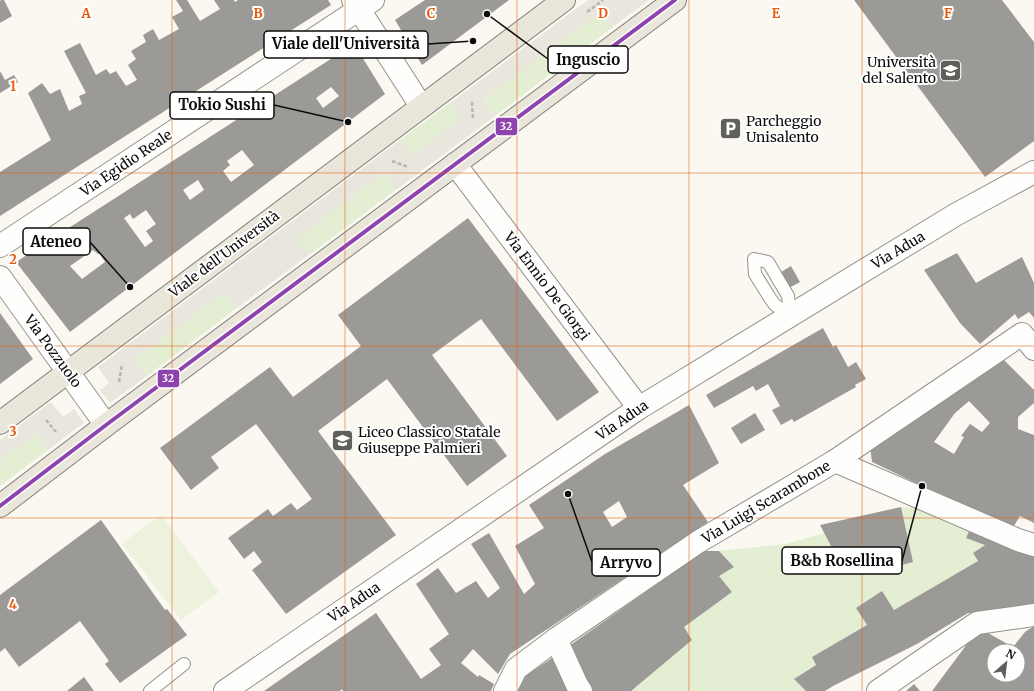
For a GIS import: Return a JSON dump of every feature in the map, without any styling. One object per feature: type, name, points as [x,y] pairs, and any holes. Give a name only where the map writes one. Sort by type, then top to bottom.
[{"type":"main road","name":"Viale dell'Università","points":[[0,423],[564,0]]},
{"type":"main road","points":[[0,506],[106,425],[675,0]]},
{"type":"street","points":[[361,3],[421,106]]},
{"type":"street","name":"Via Egidio Reale","points":[[0,246],[361,3]]},
{"type":"street","name":"Via Ennio De Giorgi","points":[[455,164],[639,408]]},
{"type":"street","name":"Via Adua","points":[[225,691],[639,408],[956,215],[1034,172]]},
{"type":"street","name":"Via Pozzuolo","points":[[0,277],[106,425]]},
{"type":"street","name":"Via Luigi Scarambone","points":[[505,691],[516,668],[698,542],[835,461],[1022,334],[1034,349]]},
{"type":"street","points":[[835,461],[1018,540],[1034,545]]},
{"type":"street","points":[[878,691],[977,622],[1034,615]]},
{"type":"street","points":[[556,639],[581,691]]},
{"type":"lane","points":[[150,691],[184,664]]},
{"type":"path","points":[[45,419],[57,432]]},
{"type":"green space","points":[[602,11],[614,26],[495,116],[483,100]]},
{"type":"green space","points":[[450,103],[462,119],[412,156],[400,140]]},
{"type":"green space","points":[[384,173],[397,189],[309,255],[296,239]]},
{"type":"green space","points":[[224,292],[237,308],[147,376],[135,360]]},
{"type":"green space","points":[[36,434],[48,450],[0,486],[0,461]]},
{"type":"green space","points":[[901,507],[925,508],[971,527],[985,545],[973,553],[978,561],[894,610],[882,591],[857,608],[867,625],[812,657],[816,665],[794,679],[806,691],[631,691],[692,640],[684,627],[732,592],[719,576],[734,566],[719,551],[786,544],[824,533],[841,565],[879,555],[883,570],[913,562]]},
{"type":"green space","points":[[161,515],[219,592],[181,620],[122,544]]},
{"type":"shaded area","points":[[588,0],[649,0],[614,26],[602,11],[483,100],[495,116],[397,189],[384,173],[297,239],[309,255],[237,308],[224,292],[135,360],[147,376],[110,403],[100,390],[109,383],[98,367],[400,140],[412,156],[461,119],[450,103]]},
{"type":"shaded area","points":[[51,402],[63,417],[74,409],[84,423],[48,450],[36,434],[0,461],[0,440]]},
{"type":"building","points":[[4,0],[12,16],[0,23],[0,1]]},
{"type":"building","points":[[176,0],[187,0],[200,21],[220,9],[214,0],[234,0],[235,2],[238,0],[328,0],[331,5],[0,216],[0,172],[51,140],[28,93],[42,83],[50,94],[60,89],[69,111],[82,104],[79,96],[86,93],[64,51],[80,43],[96,75],[106,69],[110,74],[116,71],[126,86],[137,80],[128,65],[136,59],[131,51],[146,42],[143,35],[153,29],[159,40],[179,29],[172,17],[183,11]]},
{"type":"building","points":[[425,0],[509,0],[422,65],[395,20]]},
{"type":"building","name":"Università del Salento","points":[[854,0],[1002,0],[1034,42],[1034,141],[985,177]]},
{"type":"building","points":[[354,44],[385,94],[70,332],[16,262]],"holes":[[[331,87],[339,96],[323,108],[316,98]],[[242,150],[254,165],[231,182],[223,171],[230,165],[227,161]],[[198,180],[204,190],[190,200],[183,190]],[[146,210],[156,224],[146,231],[153,241],[145,247],[124,218],[130,214],[133,219]],[[93,250],[100,254],[105,262],[82,279],[70,266]]]},
{"type":"building","points":[[0,71],[5,80],[14,75],[18,82],[0,93]]},
{"type":"building","points":[[468,218],[599,392],[557,421],[481,319],[432,355],[507,456],[467,486],[387,379],[318,431],[396,535],[286,614],[252,570],[262,562],[254,551],[244,559],[228,538],[268,509],[273,516],[291,503],[297,510],[312,499],[256,424],[211,457],[219,468],[191,490],[160,448],[270,367],[293,397],[361,346],[338,315]]},
{"type":"building","points":[[957,253],[976,283],[1022,257],[1034,283],[1034,318],[1029,312],[1018,319],[1015,314],[980,344],[960,323],[924,270]]},
{"type":"building","points":[[791,266],[800,282],[787,289],[778,274]]},
{"type":"building","points":[[0,313],[33,359],[0,384]]},
{"type":"building","points":[[823,328],[833,347],[836,345],[848,367],[856,362],[866,379],[855,385],[856,387],[794,422],[792,419],[781,425],[772,410],[780,406],[768,384],[756,391],[753,386],[714,408],[706,395]]},
{"type":"building","points":[[1002,358],[1034,390],[1034,403],[1018,417],[1018,429],[1034,435],[1034,523],[1020,516],[1012,529],[872,462],[870,446]],"holes":[[[969,401],[990,423],[982,432],[970,424],[961,436],[964,437],[954,454],[934,442],[955,413]]]},
{"type":"building","points":[[689,405],[719,463],[683,485],[708,522],[510,654],[498,674],[473,649],[461,663],[478,677],[479,675],[494,684],[491,691],[343,691],[342,689],[340,691],[264,691],[376,613],[421,679],[441,665],[429,649],[449,634],[416,584],[438,568],[456,593],[476,581],[488,598],[500,588],[471,544],[489,533],[524,594],[535,584],[515,546],[544,528],[529,505],[605,454]],"holes":[[[619,501],[627,517],[612,527],[603,512]]]},
{"type":"building","points":[[755,413],[765,430],[741,444],[731,428]]},
{"type":"building","points":[[901,507],[913,562],[883,570],[879,555],[841,565],[820,525]]},
{"type":"building","points":[[101,520],[165,610],[167,609],[187,635],[120,683],[105,664],[109,661],[80,621],[19,667],[5,648],[0,652],[0,595]]},
{"type":"building","points":[[971,527],[1034,554],[1034,608],[1012,613],[968,613],[917,644],[825,691],[806,691],[794,679],[816,665],[812,657],[867,625],[856,608],[882,591],[894,610],[978,561],[973,553],[985,545],[966,538]]},
{"type":"building","points":[[704,551],[719,551],[734,567],[719,576],[732,592],[684,627],[692,640],[631,691],[591,691],[569,646]]},
{"type":"building","points":[[1034,626],[1034,691],[932,691],[979,628],[1006,643],[986,643],[986,683],[1026,683],[1026,643],[1016,643],[1025,632]]},
{"type":"building","points":[[555,656],[573,691],[511,691],[515,683]]},
{"type":"building","points":[[84,677],[94,691],[67,691]]},
{"type":"building","points":[[914,684],[920,691],[906,691]]},
{"type":"transit line","name":"32","points":[[0,506],[106,425],[675,0]]},
{"type":"place","name":"Inguscio","points":[[487,14]]},
{"type":"place","name":"Viale dell'Università","points":[[473,41]]},
{"type":"place","name":"Università del Salento","points":[[951,70]]},
{"type":"place","name":"Tokio Sushi","points":[[348,122]]},
{"type":"place","name":"Parcheggio Unisalento","points":[[731,129]]},
{"type":"place","name":"Ateneo","points":[[130,287]]},
{"type":"place","name":"Liceo Classico Statale Giuseppe Palmieri","points":[[343,440]]},
{"type":"place","name":"B&b Rosellina","points":[[922,486]]},
{"type":"place","name":"Arryvo","points":[[568,494]]}]
